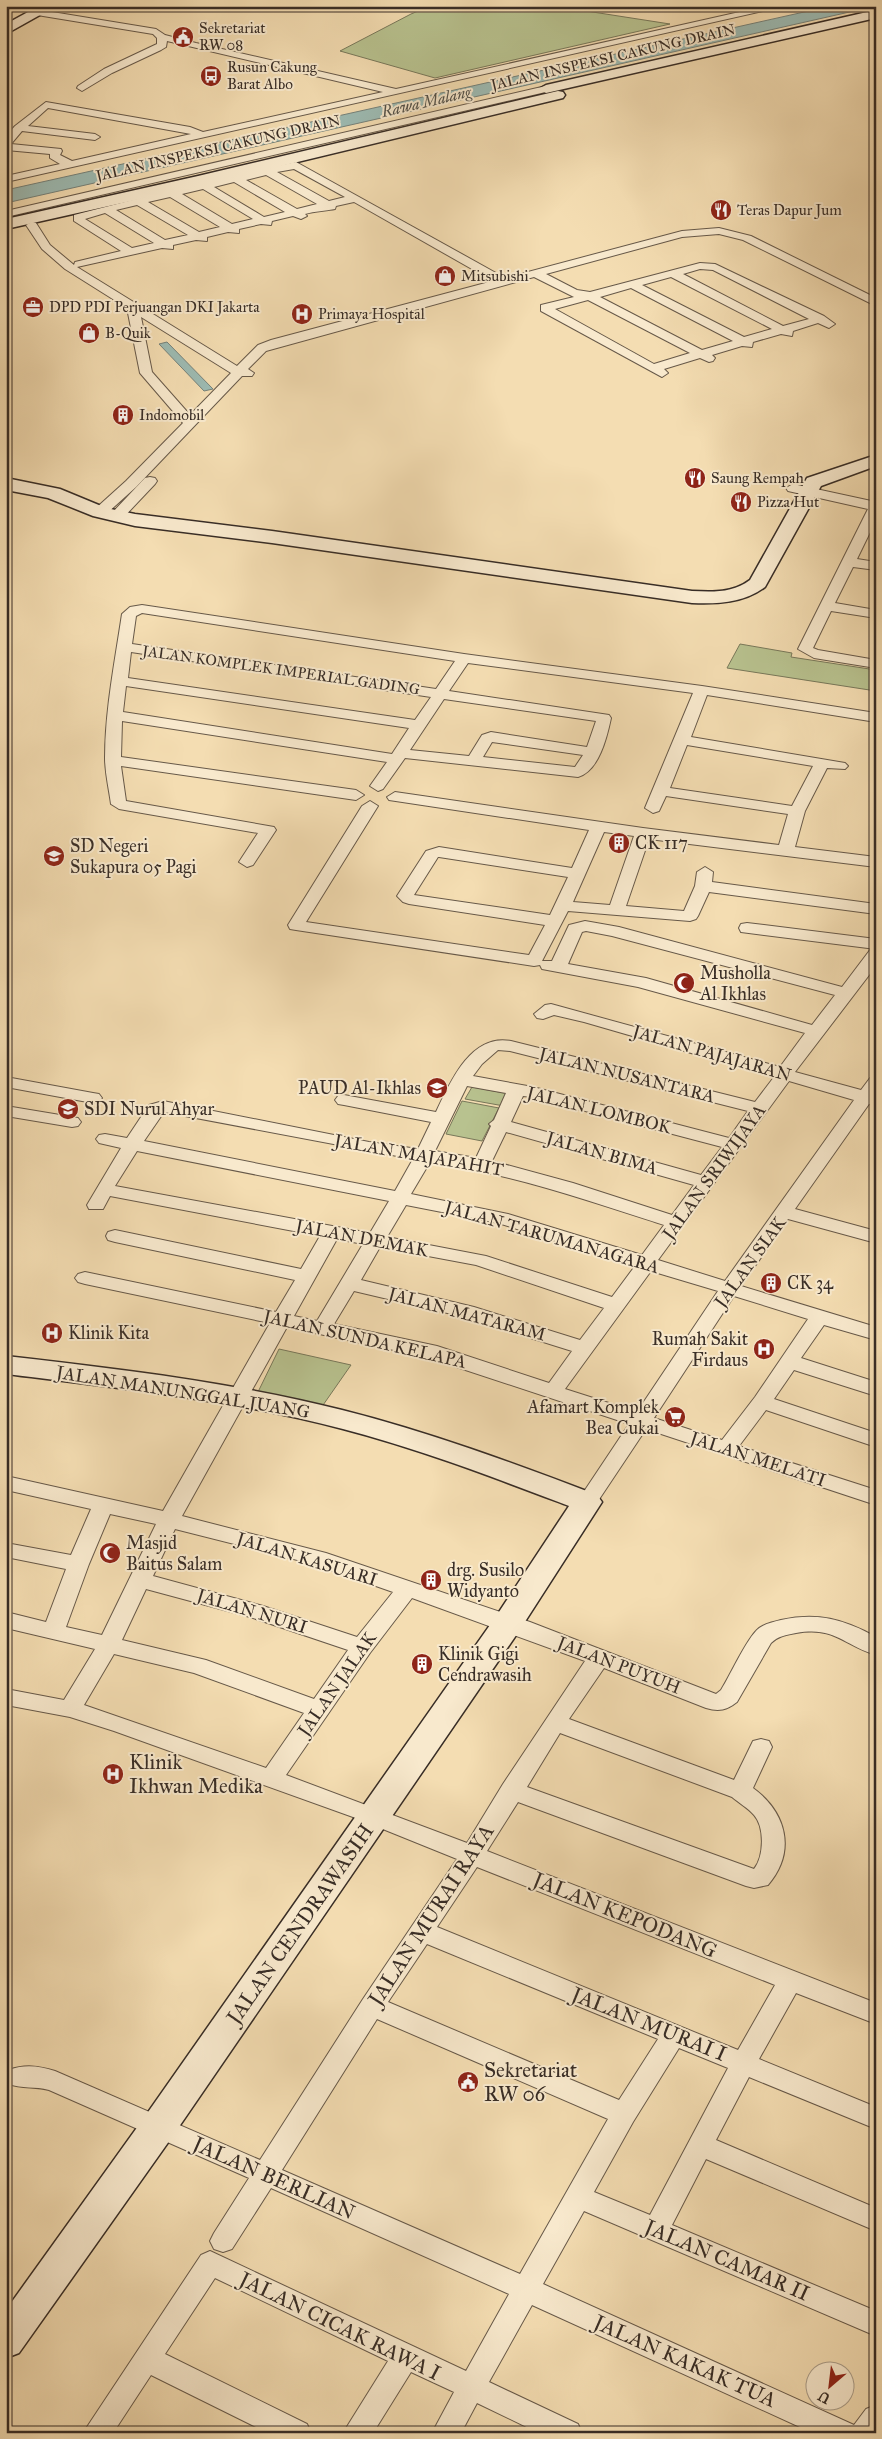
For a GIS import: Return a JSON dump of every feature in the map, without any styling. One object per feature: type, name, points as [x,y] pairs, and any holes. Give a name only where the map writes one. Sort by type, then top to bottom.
[{"type":"street","name":"JALAN INSPEKSI CAKUNG DRAIN","points":[[6,178],[780,6]]},
{"type":"street","points":[[45,9],[156,32],[162,36],[396,92]]},
{"type":"street","points":[[8,27],[45,9],[166,25]]},
{"type":"street","name":"JALAN INSPEKSI CAKUNG DRAIN","points":[[6,224],[537,94],[876,14]]},
{"type":"street","points":[[82,88],[108,70],[162,45],[162,36]]},
{"type":"street","points":[[6,143],[19,128],[46,105],[190,130],[202,135]]},
{"type":"street","name":"JALAN INSPEKSI CAKUNG DRAIN","points":[[6,214],[486,108]]},
{"type":"street","points":[[19,128],[96,137]]},
{"type":"street","points":[[6,147],[56,151],[58,152],[54,156],[71,165]]},
{"type":"street","points":[[131,252],[78,219],[78,217],[291,165],[302,166],[452,251],[509,280]]},
{"type":"street","points":[[267,171],[331,207]]},
{"type":"street","points":[[235,178],[298,214]]},
{"type":"street","points":[[203,185],[265,222]]},
{"type":"street","points":[[172,193],[233,230]]},
{"type":"street","points":[[79,264],[331,207],[356,198]]},
{"type":"street","points":[[139,201],[200,238]]},
{"type":"street","points":[[108,210],[167,245]]},
{"type":"street","points":[[32,225],[46,246],[69,267],[238,372],[252,374]]},
{"type":"street","points":[[115,508],[162,469],[277,348],[682,234],[719,231],[747,238],[876,302]]},
{"type":"street","points":[[216,359],[509,280],[545,274],[693,238],[719,236],[741,242],[876,310]]},
{"type":"street","points":[[700,266],[715,267],[825,322],[657,370],[545,308],[671,273],[700,266]]},
{"type":"street","points":[[671,273],[787,332]]},
{"type":"street","points":[[545,274],[574,293],[588,296],[704,356]]},
{"type":"street","points":[[632,284],[747,344]]},
{"type":"street","points":[[133,308],[150,341],[146,373],[190,422]]},
{"type":"street","points":[[150,341],[180,337]]},
{"type":"street","points":[[115,508],[147,467],[262,348]]},
{"type":"street","points":[[200,410],[215,412]]},
{"type":"street","points":[[804,489],[804,476],[812,471],[876,452]]},
{"type":"street","points":[[6,484],[115,508],[692,597],[709,598],[733,595],[751,589],[763,576],[767,554],[804,489],[821,478],[876,460]]},
{"type":"street","points":[[147,467],[162,469]]},
{"type":"street","points":[[6,478],[82,490],[115,508]]},
{"type":"street","points":[[804,489],[876,500]]},
{"type":"street","points":[[804,489],[876,506],[872,521],[848,562],[804,649],[809,652],[876,664]]},
{"type":"street","points":[[848,562],[876,566]]},
{"type":"street","points":[[825,606],[876,614]]},
{"type":"street","points":[[247,862],[268,830],[118,804],[113,760],[115,716],[129,614],[135,610],[142,609],[464,658],[702,690],[876,718]]},
{"type":"street","name":"JALAN KOMPLEK IMPERIAL GADING","points":[[124,647],[438,693]]},
{"type":"street","name":"JALAN KOMPLEK IMPERIAL GADING","points":[[378,786],[438,693],[464,658]]},
{"type":"street","name":"JALAN KOMPLEK IMPERIAL GADING","points":[[120,680],[419,725]]},
{"type":"street","points":[[654,808],[702,690]]},
{"type":"street","points":[[115,716],[399,756],[578,772],[583,769],[592,752],[603,718],[438,693]]},
{"type":"street","points":[[473,762],[487,738],[491,737],[592,752]]},
{"type":"street","points":[[682,740],[840,766]]},
{"type":"street","points":[[113,760],[356,795]]},
{"type":"street","points":[[786,850],[797,811],[822,763]]},
{"type":"street","points":[[356,795],[360,790],[378,786],[391,790],[395,797]]},
{"type":"street","points":[[661,791],[797,811]]},
{"type":"street","points":[[356,795],[357,800],[362,804],[370,806],[390,802],[395,797]]},
{"type":"street","points":[[395,797],[643,833],[876,862]]},
{"type":"street","points":[[370,806],[296,925],[534,961],[563,906],[576,874],[600,826]]},
{"type":"street","points":[[616,910],[643,833]]},
{"type":"street","points":[[554,921],[437,904],[409,899],[405,896],[435,852],[445,852],[576,874]]},
{"type":"street","points":[[563,906],[690,916],[704,879],[762,893],[876,909]]},
{"type":"street","points":[[762,893],[765,898],[775,903],[876,923]]},
{"type":"street","points":[[816,1031],[640,982],[553,965],[574,929],[585,926],[613,931],[846,993]]},
{"type":"street","points":[[747,928],[876,944]]},
{"type":"street","name":"JALAN SRIWIJAYA","points":[[554,1390],[583,1348],[735,1145],[816,1031],[876,954]]},
{"type":"street","name":"JALAN PAJAJARAN","points":[[551,1012],[659,1037],[870,1099]]},
{"type":"street","name":"JALAN NUSANTARA","points":[[463,1080],[480,1055],[494,1045],[511,1046],[760,1109]]},
{"type":"street","points":[[322,1328],[424,1155],[441,1118],[463,1080]]},
{"type":"street","name":"JALAN LOMBOK","points":[[463,1080],[517,1089],[735,1145]]},
{"type":"street","points":[[6,1082],[93,1098]]},
{"type":"street","name":"JALAN SIAK","points":[[587,1502],[640,1419],[729,1289],[870,1099],[876,1082]]},
{"type":"street","points":[[482,1164],[498,1124],[517,1089]]},
{"type":"street","points":[[344,1100],[441,1118]]},
{"type":"street","points":[[132,1144],[157,1107]]},
{"type":"street","name":"JALAN MAJAPAHIT","points":[[157,1107],[169,1107],[370,1147],[482,1164],[676,1223]]},
{"type":"street","points":[[6,1111],[72,1122]]},
{"type":"street","name":"JALAN BIMA","points":[[498,1124],[706,1182]]},
{"type":"street","name":"JALAN TARUMANAGARA","points":[[105,1139],[501,1218],[876,1334]]},
{"type":"street","name":"JALAN DEMAK","points":[[132,1144],[100,1197],[331,1232],[479,1260],[616,1304]]},
{"type":"street","points":[[785,1212],[874,1233]]},
{"type":"street","points":[[70,1709],[109,1644],[168,1520],[331,1232]]},
{"type":"street","points":[[115,1236],[306,1276]]},
{"type":"street","name":"JALAN SUNDA KELAPA","points":[[85,1278],[430,1351],[640,1419]]},
{"type":"street","name":"JALAN MATARAM","points":[[349,1284],[422,1298],[505,1320],[583,1348]]},
{"type":"street","points":[[726,1449],[762,1402],[820,1316]]},
{"type":"street","points":[[788,1361],[876,1389]]},
{"type":"street","name":"JALAN MANUNGGAL JUANG","points":[[6,1365],[131,1380],[307,1411],[400,1436],[521,1477],[587,1502]]},
{"type":"street","points":[[762,1402],[876,1440]]},
{"type":"street","name":"JALAN MELATI","points":[[640,1419],[876,1498]]},
{"type":"street","name":"JALAN KASUARI","points":[[6,1483],[168,1520],[318,1558],[508,1624]]},
{"type":"street","name":"JALAN CENDRAWASIH","points":[[6,2341],[159,2126],[508,1624],[587,1502]]},
{"type":"street","points":[[54,1631],[78,1564],[103,1506]]},
{"type":"street","points":[[6,1550],[78,1564]]},
{"type":"street","name":"JALAN NURI","points":[[141,1580],[254,1610],[362,1646]]},
{"type":"street","name":"JALAN JALAK","points":[[270,1778],[362,1646],[406,1590]]},
{"type":"street","points":[[6,1620],[198,1666],[319,1710]]},
{"type":"street","name":"JALAN PUYUH","points":[[508,1624],[600,1657],[714,1702],[722,1702],[729,1696],[762,1637],[769,1630],[809,1622],[824,1623],[848,1631],[876,1647]]},
{"type":"street","name":"JALAN MURAI RAYA","points":[[266,2175],[372,2006],[473,1854],[511,1790],[600,1657]]},
{"type":"street","name":"JALAN KEPODANG","points":[[7,1699],[70,1709],[130,1728],[270,1778],[473,1854],[876,2014]]},
{"type":"street","points":[[511,1790],[754,1879],[760,1878],[767,1869],[773,1846],[767,1814],[740,1791],[555,1722]]},
{"type":"street","points":[[740,1791],[761,1747]]},
{"type":"street","name":"JALAN MURAI I","points":[[421,1931],[744,2062],[876,2118]]},
{"type":"street","points":[[656,2230],[744,2062],[790,1981]]},
{"type":"street","points":[[372,2006],[624,2114]]},
{"type":"street","points":[[446,2433],[470,2387],[528,2290],[577,2196],[624,2114],[674,2034]]},
{"type":"street","name":"JALAN BERLIAN","points":[[18,2077],[48,2078],[528,2290]]},
{"type":"street","points":[[701,2146],[876,2220]]},
{"type":"street","points":[[97,2433],[266,2175]]},
{"type":"street","name":"JALAN CAMAR II","points":[[577,2196],[876,2324]]},
{"type":"street","name":"JALAN CICAK RAWA I","points":[[216,2252],[404,2357],[470,2387]]},
{"type":"street","name":"JALAN KAKAK TUA","points":[[528,2290],[843,2433]]},
{"type":"street","points":[[357,2433],[404,2357]]},
{"type":"street","points":[[147,2359],[297,2433]]},
{"type":"street","points":[[470,2387],[568,2433]]},
{"type":"street","points":[[864,2433],[876,2418]]},
{"type":"green space","points":[[430,6],[554,6],[670,24],[435,78],[340,51]]},
{"type":"green space","points":[[740,644],[792,653],[791,657],[876,670],[876,691],[727,668]]},
{"type":"green space","points":[[472,1087],[510,1094],[504,1106],[465,1099]]},
{"type":"green space","points":[[462,1101],[499,1108],[482,1141],[446,1134]]},
{"type":"green space","points":[[279,1349],[351,1365],[321,1408],[257,1394]]},
{"type":"water","name":"Rawa Malang","points":[[831,6],[876,6],[6,203],[6,190]]},
{"type":"water","points":[[167,342],[213,389],[204,391],[159,344]]},
{"type":"place","name":"Sekretariat RW 08","points":[[183,37]]},
{"type":"place","name":"Rusun Cakung Barat Albo","points":[[211,76]]},
{"type":"place","name":"Teras Dapur Jum","points":[[721,210]]},
{"type":"place","name":"Mitsubishi","points":[[445,276]]},
{"type":"place","name":"DPD PDI Perjuangan DKI Jakarta","points":[[33,307]]},
{"type":"place","name":"Primaya Hospital","points":[[302,314]]},
{"type":"place","name":"B-Quik","points":[[89,333]]},
{"type":"place","name":"Indomobil","points":[[123,415]]},
{"type":"place","name":"Saung Rempah","points":[[695,478]]},
{"type":"place","name":"Pizza Hut","points":[[741,502]]},
{"type":"place","name":"CK 117","points":[[619,843]]},
{"type":"place","name":"SD Negeri Sukapura 05 Pagi","points":[[54,856]]},
{"type":"place","name":"Musholla Al Ikhlas","points":[[684,983]]},
{"type":"place","name":"PAUD Al-Ikhlas","points":[[437,1088]]},
{"type":"place","name":"SDI Nurul Ahyar","points":[[68,1109]]},
{"type":"place","name":"CK 34","points":[[771,1283]]},
{"type":"place","name":"Klinik Kita","points":[[52,1333]]},
{"type":"place","name":"Rumah Sakit Firdaus","points":[[764,1349]]},
{"type":"place","name":"Afamart Komplek Bea Cukai","points":[[675,1417]]},
{"type":"place","name":"Masjid Baitus Salam","points":[[110,1553]]},
{"type":"place","name":"drg. Susilo Widyanto","points":[[431,1580]]},
{"type":"place","name":"Klinik Gigi Cendrawasih","points":[[422,1664]]},
{"type":"place","name":"Klinik Ikhwan Medika","points":[[113,1774]]},
{"type":"place","name":"Sekretariat RW 06","points":[[468,2082]]}]
